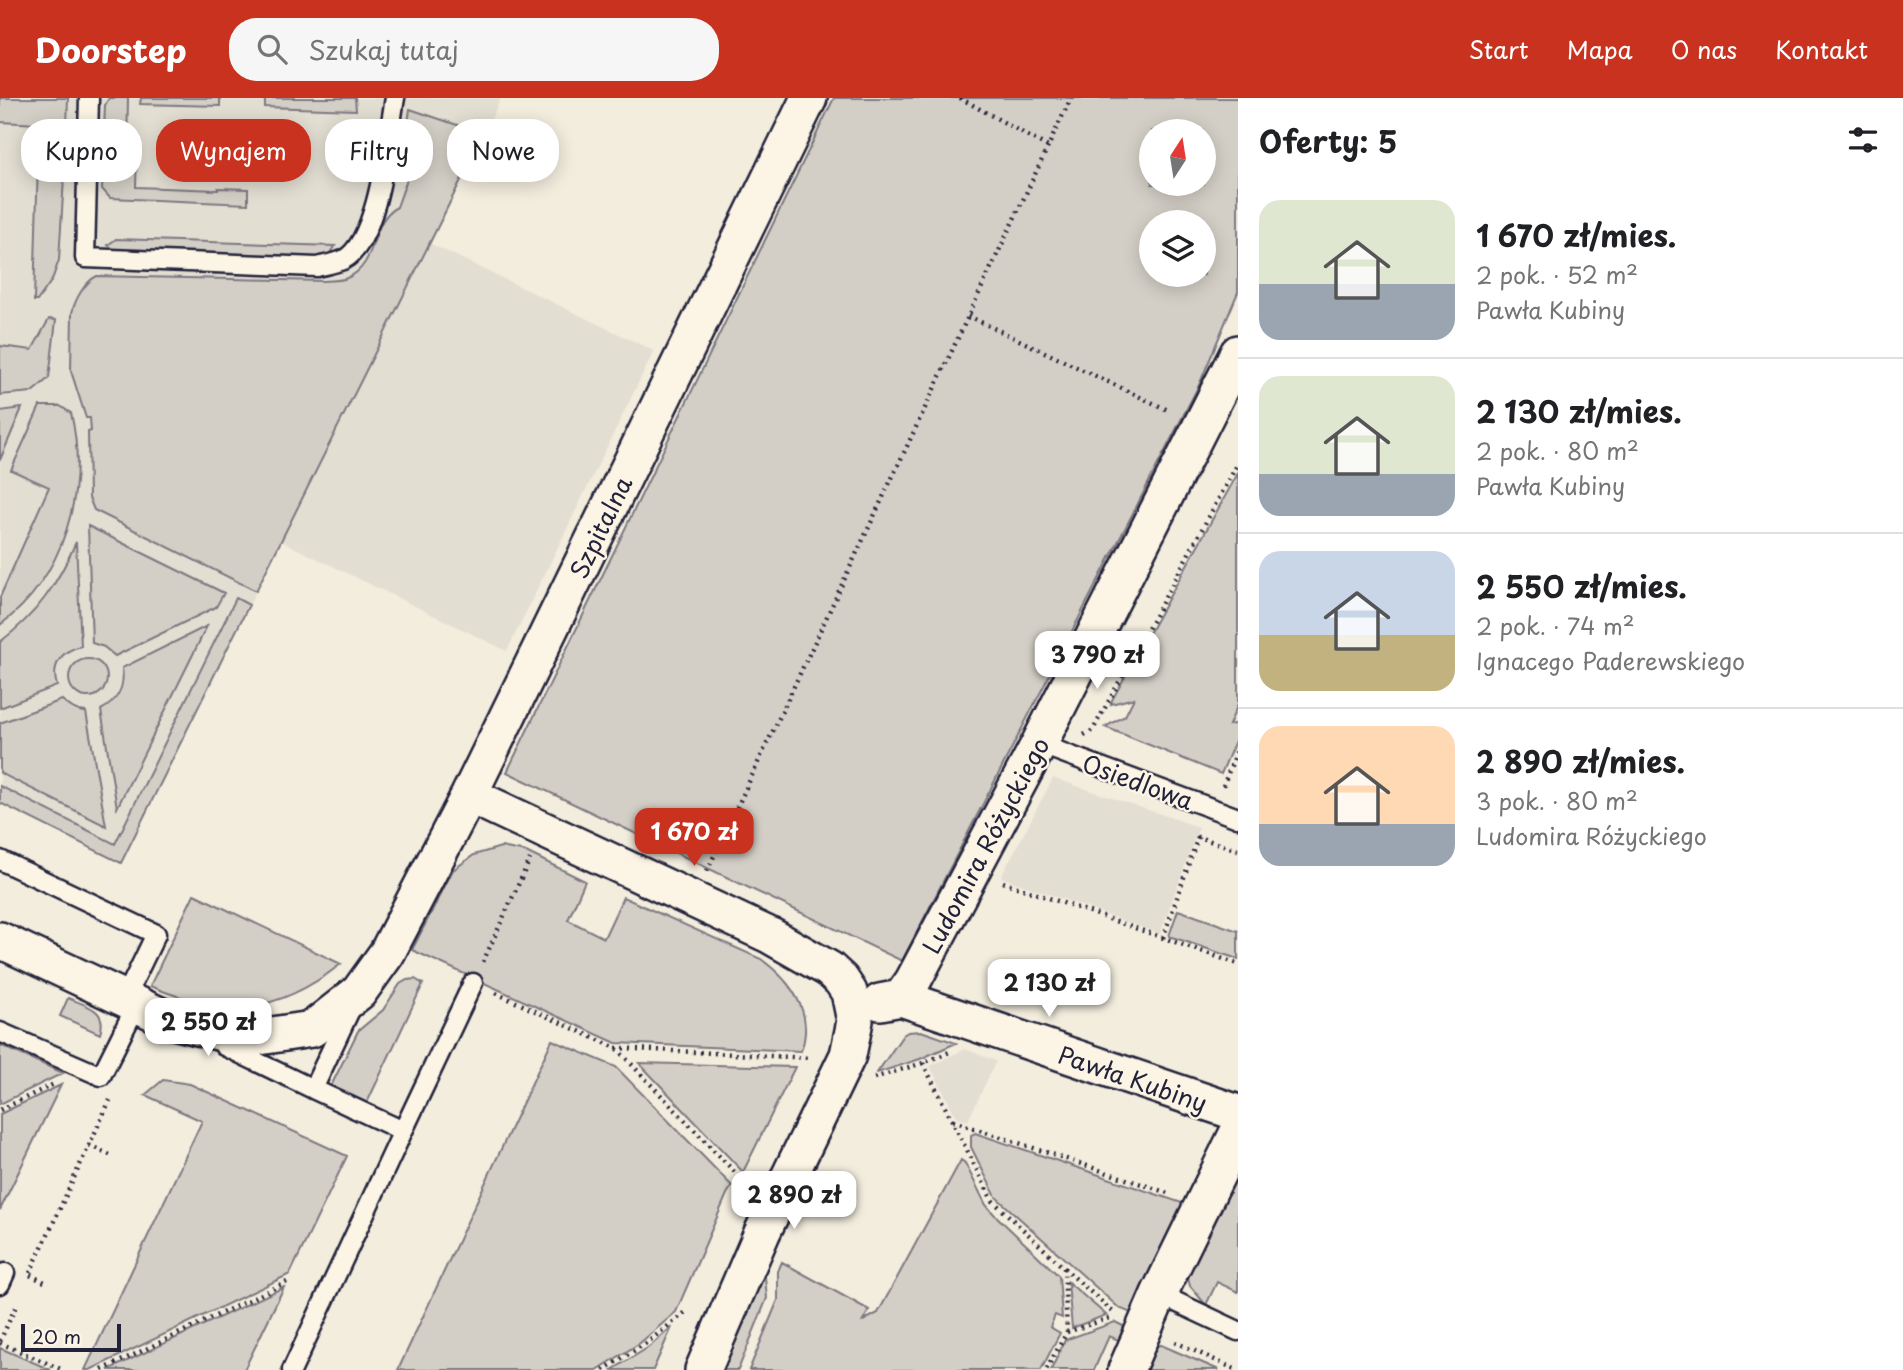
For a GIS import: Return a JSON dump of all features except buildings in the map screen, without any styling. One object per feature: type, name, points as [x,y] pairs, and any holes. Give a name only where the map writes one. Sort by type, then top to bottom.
[{"type":"street","name":"Szpitalna","points":[[0,940],[170,1020],[246,1039],[312,1028],[359,992],[387,953],[469,795],[809,98]]},
{"type":"street","name":"Ludomira Różyckiego","points":[[901,998],[914,981],[1048,747],[1236,366]]},
{"type":"street","points":[[469,795],[771,936],[829,969],[849,992],[855,1021],[852,1076],[762,1233],[703,1370]]},
{"type":"street","name":"Pawła Kubiny","points":[[854,1007],[901,998],[1238,1113]]},
{"type":"street","points":[[1126,1370],[1159,1294],[1238,1132]]},
{"type":"lane","points":[[89,98],[85,258],[317,267],[345,259],[366,233],[377,204],[395,98]]},
{"type":"lane","name":"Osiedlowa","points":[[1048,747],[1238,818]]},
{"type":"lane","points":[[0,860],[156,934],[101,1076],[0,1032]]},
{"type":"lane","points":[[292,1370],[473,983]]},
{"type":"lane","points":[[313,1089],[359,992]]},
{"type":"lane","points":[[170,1020],[403,1131]]},
{"type":"lane","points":[[1159,1294],[1238,1331]]},
{"type":"path","points":[[960,98],[1048,147]]},
{"type":"path","points":[[705,874],[1070,98]]},
{"type":"path","points":[[968,316],[1179,415]]},
{"type":"path","points":[[1048,747],[1093,730],[1238,463]]},
{"type":"path","points":[[544,829],[473,983],[616,1048],[807,1057],[852,1076],[923,1063],[954,1050]]},
{"type":"path","points":[[1163,938],[1198,837],[1238,850]]},
{"type":"path","points":[[992,878],[1238,964]]},
{"type":"path","points":[[616,1048],[745,1183]]},
{"type":"path","points":[[0,1110],[66,1078],[72,1063]]},
{"type":"path","points":[[923,1063],[992,1200],[1117,1315],[1067,1332]]},
{"type":"path","points":[[25,1286],[115,1088]]},
{"type":"path","points":[[952,1121],[1179,1197]]},
{"type":"path","points":[[89,1145],[110,1155]]},
{"type":"path","points":[[1046,1370],[1067,1332],[1064,1268]]},
{"type":"path","points":[[30,1275],[49,1284]]},
{"type":"path","points":[[102,1370],[287,1282]]},
{"type":"path","points":[[20,1297],[0,1342],[63,1370]]},
{"type":"path","points":[[603,1370],[645,1344],[686,1312]]},
{"type":"path","points":[[1144,1328],[1237,1370]]},
{"type":"shaded area","points":[[0,98],[501,98],[491,119],[447,119],[447,182],[461,182],[431,244],[654,351],[507,651],[281,541],[121,863],[0,803]]},
{"type":"shaded area","points":[[0,98],[68,98],[67,119],[0,122]]},
{"type":"shaded area","points":[[109,98],[128,98],[128,119],[104,119],[105,105]]},
{"type":"shaded area","points":[[141,98],[220,98],[220,106],[140,104]]},
{"type":"shaded area","points":[[265,98],[355,98],[356,110],[265,107]]},
{"type":"shaded area","points":[[834,98],[1238,98],[1238,292],[1200,383],[902,961],[507,772]]},
{"type":"shaded area","points":[[410,109],[447,122],[447,182],[460,182],[256,591],[94,510],[89,498],[90,418],[86,418],[71,371],[72,313],[85,287],[97,276],[324,281],[347,278],[357,272],[370,254],[377,232],[388,214],[397,207],[406,182],[433,182],[433,119],[409,119]]},
{"type":"shaded area","points":[[37,182],[64,182],[59,260],[52,280],[37,301],[34,301]]},
{"type":"shaded area","points":[[102,182],[136,182],[136,187],[248,189],[248,204],[110,198],[102,189]]},
{"type":"shaded area","points":[[116,239],[335,246],[328,255],[312,262],[119,253],[108,245]]},
{"type":"shaded area","points":[[49,319],[56,320],[49,378],[32,392],[0,395],[0,346],[32,350]]},
{"type":"shaded area","points":[[40,406],[60,406],[71,413],[76,442],[73,502],[55,558],[41,583],[22,606],[0,625],[0,597],[49,487],[11,470]]},
{"type":"shaded area","points":[[22,408],[0,460],[0,411]]},
{"type":"shaded area","points":[[1238,473],[1238,704],[1229,725],[1238,723],[1238,734],[1221,774],[1105,727],[1125,716],[1134,698],[1111,704],[1112,700]]},
{"type":"shaded area","points":[[88,526],[224,593],[216,607],[115,656],[104,647],[92,643]]},
{"type":"shaded area","points":[[76,542],[81,646],[59,660],[55,672],[57,686],[0,708],[0,642],[36,609],[61,572]]},
{"type":"shaded area","points":[[236,598],[249,605],[121,863],[0,803],[0,786],[115,844]]},
{"type":"shaded area","points":[[207,626],[117,808],[101,710],[112,702],[119,692],[122,668]]},
{"type":"shaded area","points":[[88,659],[102,664],[107,678],[102,692],[88,697],[74,692],[69,678],[74,664]]},
{"type":"shaded area","points":[[62,700],[76,710],[86,712],[106,826],[0,773],[0,723]]},
{"type":"shaded area","points":[[1053,778],[1199,827],[1160,934],[1001,877]]},
{"type":"shaded area","points":[[501,847],[526,852],[585,881],[568,920],[604,938],[623,897],[761,959],[782,977],[798,999],[805,1024],[801,1051],[616,1043],[412,950],[453,870],[474,855]]},
{"type":"shaded area","points":[[194,894],[341,964],[294,994],[249,1006],[202,1003],[150,986]]},
{"type":"shaded area","points":[[1178,910],[1238,931],[1238,959],[1169,936]]},
{"type":"shaded area","points":[[415,979],[423,984],[367,1103],[331,1086],[358,1031],[383,1010],[400,984]]},
{"type":"shaded area","points":[[68,998],[89,1006],[98,1014],[102,1026],[100,1034],[60,1016]]},
{"type":"shaded area","points":[[921,1031],[956,1043],[920,1059],[877,1073],[903,1035]]},
{"type":"shaded area","points":[[552,1040],[616,1067],[732,1186],[676,1312],[640,1343],[597,1370],[398,1370]]},
{"type":"shaded area","points":[[0,1045],[63,1073],[0,1104]]},
{"type":"shaded area","points":[[965,1049],[996,1061],[968,1121],[957,1118],[930,1066]]},
{"type":"shaded area","points":[[639,1063],[795,1067],[743,1172]]},
{"type":"shaded area","points":[[163,1080],[190,1084],[347,1156],[290,1274],[90,1370],[85,1370],[202,1121],[145,1095]]},
{"type":"shaded area","points":[[61,1085],[0,1210],[0,1114]]},
{"type":"shaded area","points":[[975,1133],[1185,1204],[1136,1315],[1119,1308],[996,1197],[971,1147],[971,1135]]},
{"type":"shaded area","points":[[961,1160],[986,1205],[1059,1276],[1062,1318],[1055,1315],[1050,1327],[1060,1333],[1041,1370],[749,1370],[778,1300],[778,1271],[782,1262],[869,1310],[863,1321],[878,1313]]},
{"type":"shaded area","points":[[1238,1160],[1238,1292],[1217,1282],[1206,1305],[1190,1286],[1187,1274]]},
{"type":"shaded area","points":[[764,1266],[767,1298],[738,1370],[719,1370]]},
{"type":"shaded area","points":[[1068,1282],[1106,1315],[1072,1328]]},
{"type":"shaded area","points":[[284,1287],[244,1370],[108,1370]]},
{"type":"shaded area","points":[[1115,1322],[1129,1329],[1131,1345],[1109,1336],[1094,1370],[1051,1370],[1065,1340]]},
{"type":"shaded area","points":[[672,1327],[653,1370],[612,1370],[649,1347]]},
{"type":"shaded area","points":[[1161,1345],[1219,1370],[1135,1370],[1151,1346]]},
{"type":"shaded area","points":[[0,1348],[51,1370],[0,1370]]}]
